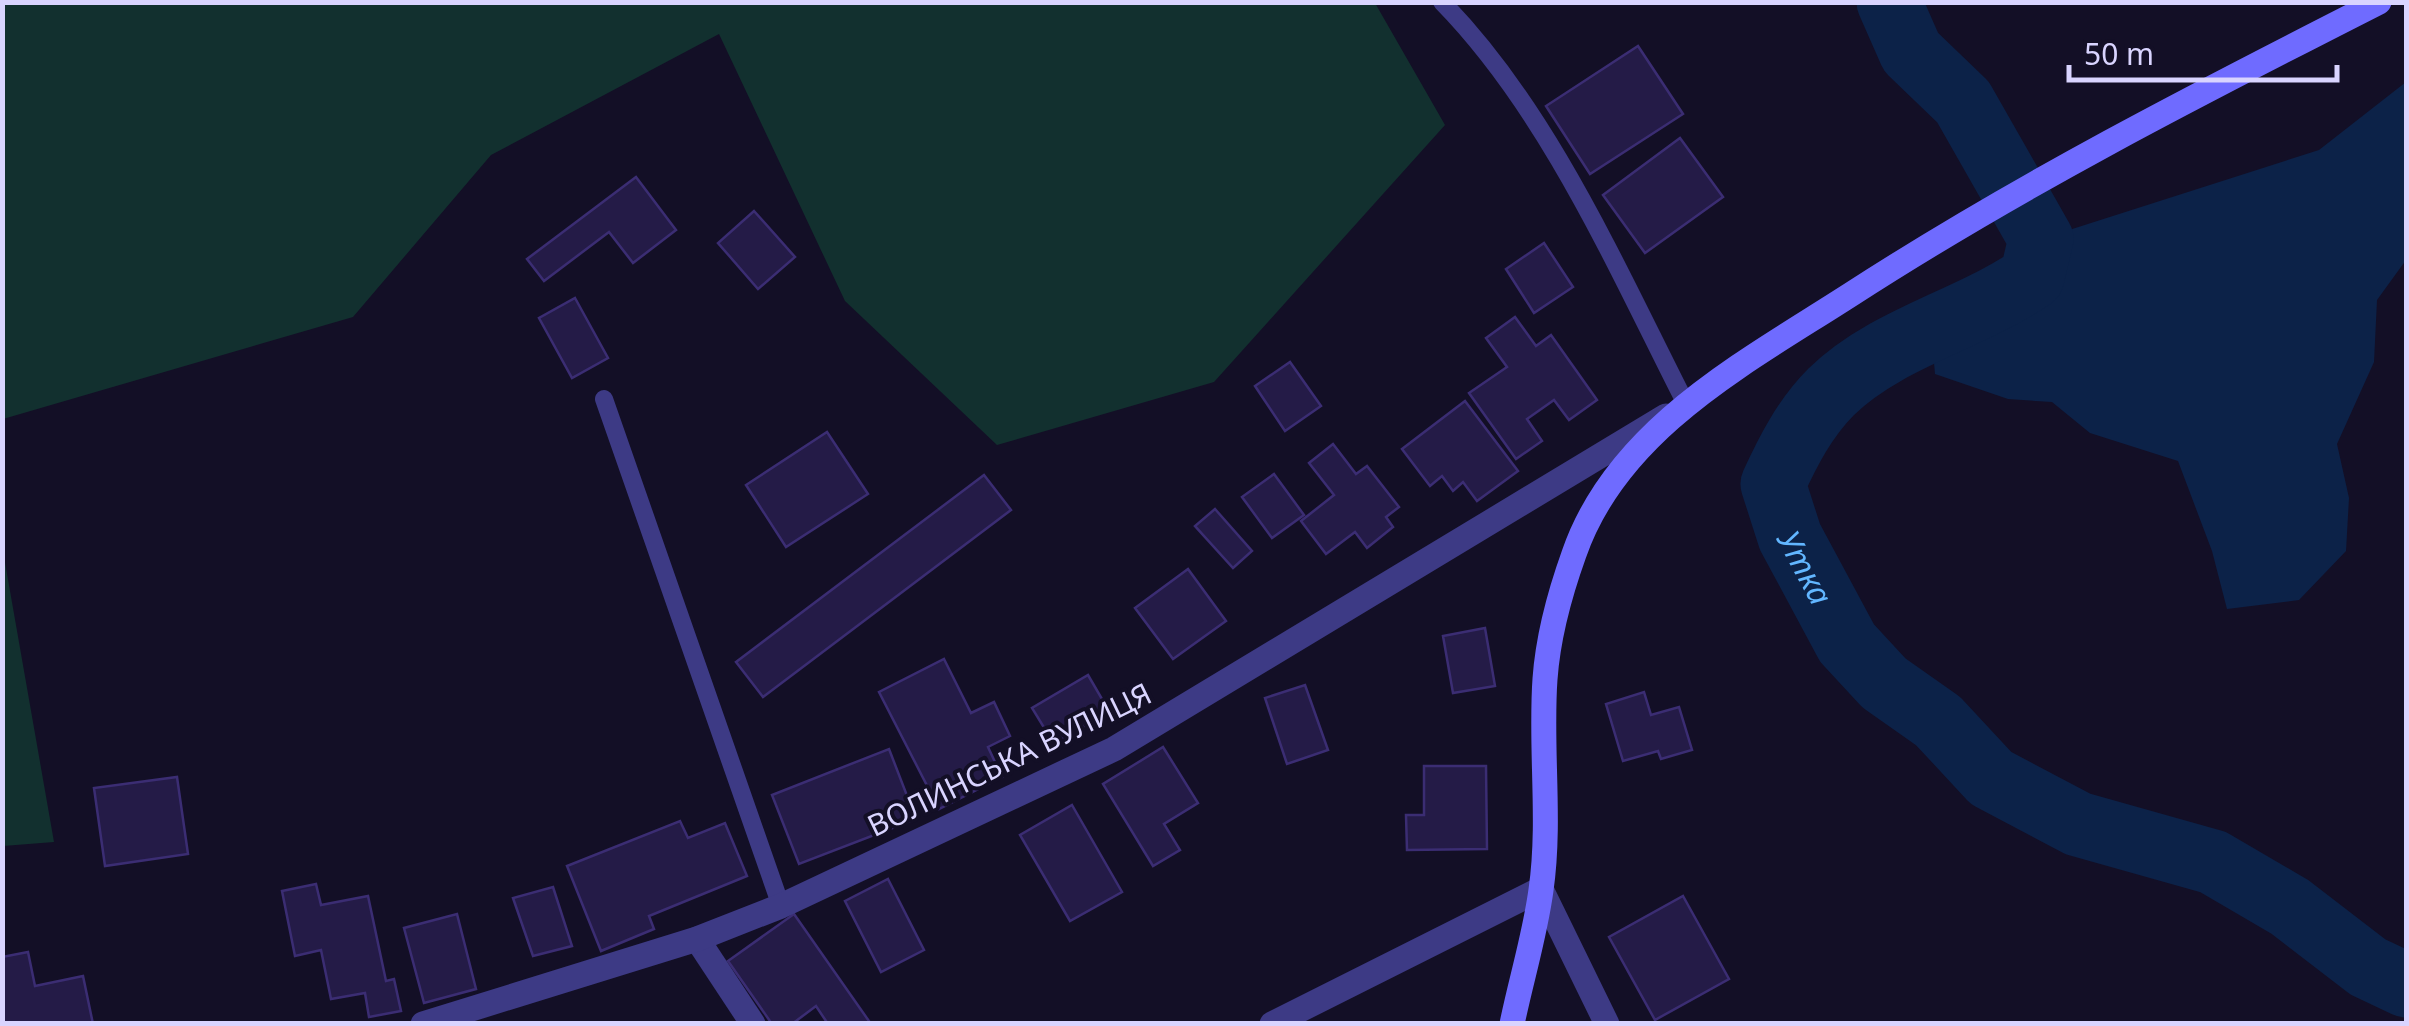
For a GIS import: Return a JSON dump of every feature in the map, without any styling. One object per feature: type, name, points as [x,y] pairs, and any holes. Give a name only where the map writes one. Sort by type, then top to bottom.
[{"type":"main road","points":[[1512,1024],[1541,889],[1545,676],[1562,590],[1576,548],[1604,492],[1642,446],[1686,404],[1972,216],[2115,136],[2379,2]]},
{"type":"street","name":"ВОЛИНСЬКА ВУЛИЦЯ","points":[[423,1024],[697,939],[781,906],[1114,749],[1686,404]]},
{"type":"street","points":[[1272,1024],[1541,889],[1608,1024]]},
{"type":"street","points":[[697,939],[753,1024]]},
{"type":"lane","points":[[1442,2],[1470,31],[1527,110],[1626,284],[1686,404]]},
{"type":"lane","points":[[604,400],[781,906]]},
{"type":"green space","points":[[3,2],[1375,3],[1445,125],[1214,382],[997,445],[845,301],[719,34],[491,155],[353,317],[3,419]]},
{"type":"green space","points":[[3,551],[54,842],[3,846]]},
{"type":"water","points":[[2406,82],[2406,260],[2377,300],[2374,362],[2337,444],[2349,498],[2346,551],[2299,600],[2227,609],[2212,551],[2178,461],[2090,433],[2052,402],[2008,399],[1935,374],[1929,307],[2041,239],[2319,150]]},
{"type":"building","points":[[1638,46],[1683,114],[1590,174],[1546,106]]},
{"type":"building","points":[[1680,138],[1723,197],[1645,253],[1603,195]]},
{"type":"building","points":[[636,177],[676,230],[633,263],[609,232],[544,281],[527,259]]},
{"type":"building","points":[[754,211],[795,257],[758,289],[718,243]]},
{"type":"building","points":[[1544,243],[1573,287],[1534,313],[1506,269]]},
{"type":"building","points":[[575,298],[608,358],[572,378],[539,318]]},
{"type":"building","points":[[1515,317],[1536,346],[1551,335],[1597,400],[1569,420],[1554,400],[1527,419],[1542,441],[1516,459],[1469,393],[1507,367],[1486,338]]},
{"type":"building","points":[[1290,362],[1321,406],[1285,431],[1255,386]]},
{"type":"building","points":[[1465,401],[1518,471],[1477,501],[1463,482],[1453,491],[1442,476],[1430,486],[1402,449]]},
{"type":"building","points":[[827,432],[868,494],[786,547],[746,485]]},
{"type":"building","points":[[1333,444],[1356,474],[1367,466],[1399,507],[1386,517],[1393,527],[1367,548],[1355,532],[1326,554],[1301,521],[1334,495],[1309,463]]},
{"type":"building","points":[[1274,474],[1304,515],[1272,538],[1242,497]]},
{"type":"building","points":[[984,475],[1011,510],[763,697],[736,662]]},
{"type":"building","points":[[1215,509],[1252,551],[1233,568],[1195,526]]},
{"type":"building","points":[[1188,569],[1226,621],[1173,659],[1135,608]]},
{"type":"building","points":[[1485,628],[1495,686],[1453,693],[1443,636]]},
{"type":"building","points":[[944,659],[971,713],[994,702],[1010,736],[988,747],[1002,777],[939,809],[879,692]]},
{"type":"building","points":[[1088,675],[1109,711],[1054,744],[1032,708]]},
{"type":"building","points":[[1305,685],[1328,750],[1287,764],[1265,698]]},
{"type":"building","points":[[1644,692],[1651,715],[1679,707],[1692,750],[1661,759],[1658,751],[1623,761],[1606,704]]},
{"type":"building","points":[[1163,747],[1198,803],[1164,824],[1180,850],[1153,866],[1103,784]]},
{"type":"building","points":[[889,749],[916,819],[799,864],[772,795]]},
{"type":"building","points":[[1424,766],[1486,766],[1487,849],[1407,850],[1406,815],[1424,815]]},
{"type":"building","points":[[177,777],[188,854],[105,866],[94,788]]},
{"type":"building","points":[[1072,805],[1122,892],[1070,921],[1020,835]]},
{"type":"building","points":[[680,821],[688,838],[725,823],[747,876],[649,916],[654,929],[601,951],[567,866]]},
{"type":"building","points":[[888,879],[924,950],[881,972],[845,901]]},
{"type":"building","points":[[316,884],[321,905],[368,896],[386,981],[394,979],[401,1011],[369,1017],[365,993],[331,999],[321,950],[295,956],[282,891]]},
{"type":"building","points":[[553,887],[572,946],[533,956],[513,898]]},
{"type":"building","points":[[1683,896],[1729,979],[1655,1020],[1609,937]]},
{"type":"building","points":[[457,914],[476,989],[424,1003],[404,928]]},
{"type":"building","points":[[794,914],[871,1024],[828,1024],[816,1006],[792,1024],[772,1024],[728,961]]},
{"type":"building","points":[[28,952],[35,986],[83,976],[93,1024],[2,1024],[2,957]]},
{"type":"waterway","name":"Утка","points":[[1889,2],[1911,52],[1963,102],[2041,239],[2032,277],[1877,357],[1822,402],[1798,435],[1773,484],[1790,537],[1847,643],[1884,683],[1938,721],[1991,778],[2078,824],[2213,862],[2290,907],[2368,967],[2406,985]]}]
